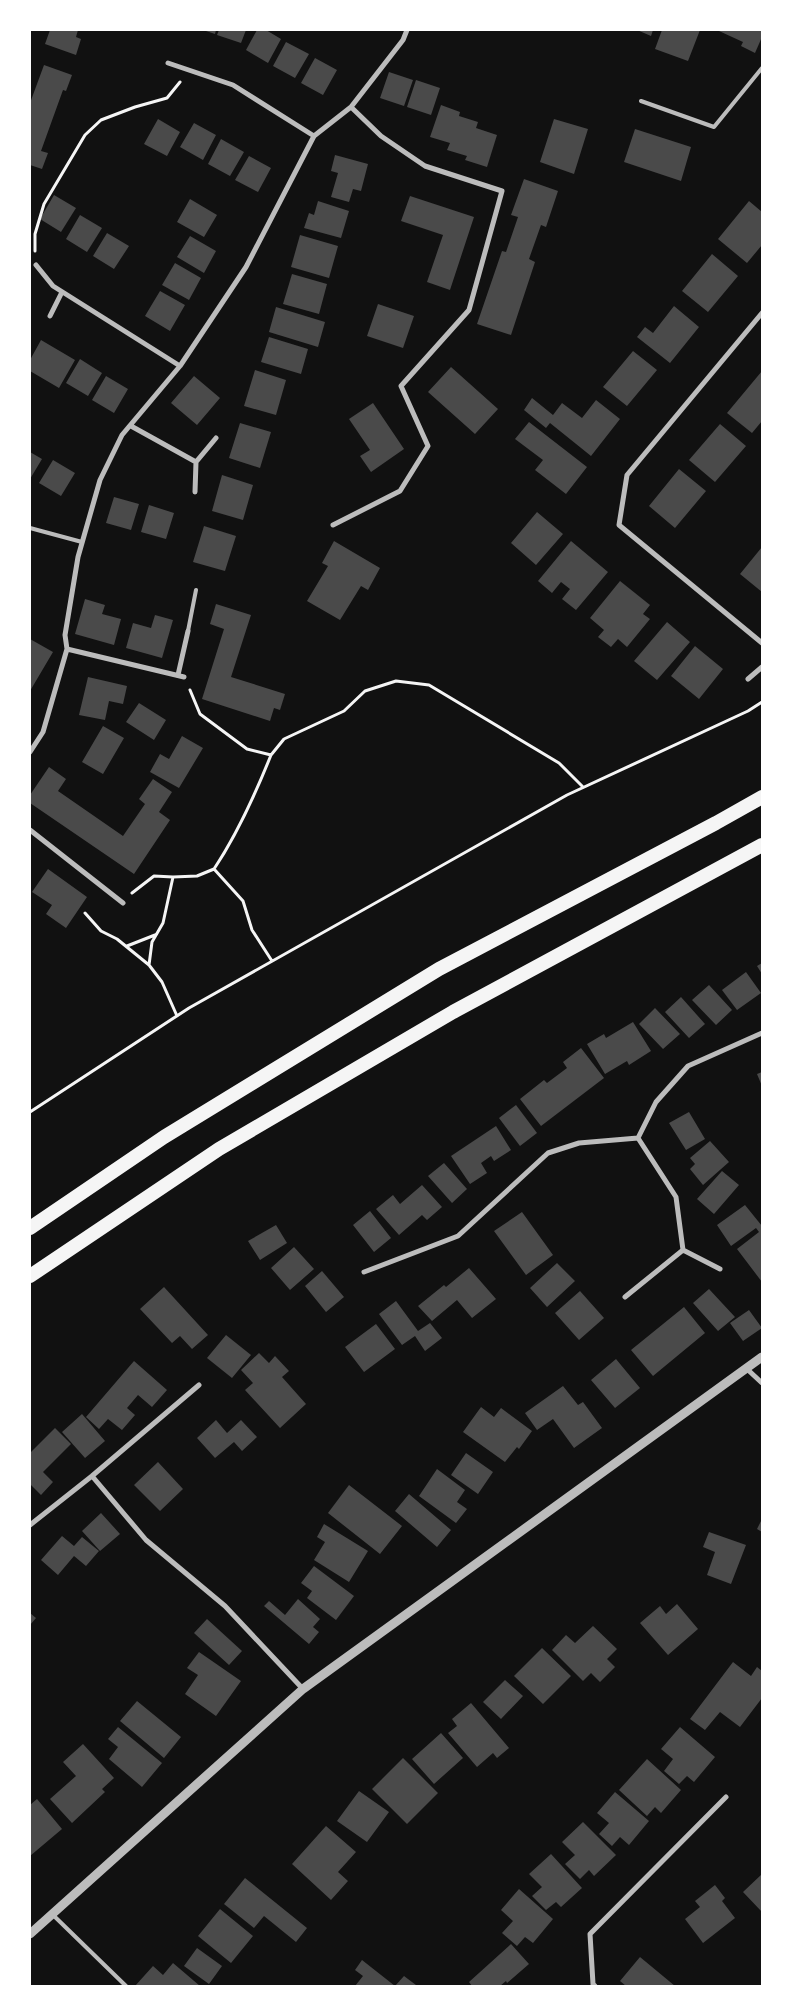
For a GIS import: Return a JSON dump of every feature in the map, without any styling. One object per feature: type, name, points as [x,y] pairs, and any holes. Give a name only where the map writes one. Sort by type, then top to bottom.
[{"type":"highway","points":[[30,1228],[164,1136],[440,969],[708,828],[762,797]]},
{"type":"highway","points":[[30,1276],[228,1144],[452,1012],[762,844]]},
{"type":"street","points":[[30,752],[43,732],[68,649],[65,635],[82,542],[100,480],[122,435],[180,366],[246,267],[314,136],[351,107],[403,40],[407,30]]},
{"type":"street","points":[[168,63],[233,85],[314,136]]},
{"type":"street","points":[[333,525],[400,491],[428,446],[401,386],[470,310],[502,191],[425,166],[381,136],[351,107]]},
{"type":"street","points":[[36,265],[53,286],[180,366]]},
{"type":"street","points":[[50,316],[62,292]]},
{"type":"street","points":[[762,313],[627,475],[619,525],[762,643]]},
{"type":"street","points":[[131,426],[196,462]]},
{"type":"street","points":[[195,492],[196,462],[216,438]]},
{"type":"street","points":[[178,675],[188,632]]},
{"type":"street","points":[[68,649],[184,677]]},
{"type":"street","points":[[748,678],[762,667]]},
{"type":"street","points":[[30,830],[123,903]]},
{"type":"street","points":[[638,1138],[656,1102],[688,1066],[762,1033]]},
{"type":"street","points":[[638,1138],[676,1197],[683,1250]]},
{"type":"street","points":[[364,1272],[458,1236],[548,1153],[579,1143],[638,1138]]},
{"type":"street","points":[[683,1250],[720,1269]]},
{"type":"street","points":[[625,1296],[683,1250]]},
{"type":"street","points":[[30,1934],[303,1689],[516,1533],[762,1357]]},
{"type":"street","points":[[747,1369],[762,1383]]},
{"type":"street","points":[[30,1525],[92,1476],[198,1384]]},
{"type":"street","points":[[92,1476],[146,1540],[225,1606],[303,1689]]},
{"type":"street","points":[[595,1986],[592,1984],[590,1934],[726,1797]]},
{"type":"lane","points":[[641,101],[714,127],[762,68]]},
{"type":"lane","points":[[30,528],[82,542]]},
{"type":"lane","points":[[188,632],[196,590]]},
{"type":"lane","points":[[52,1914],[126,1986]]},
{"type":"path","points":[[36,265],[34,234],[44,204],[85,135],[101,120],[135,107],[167,98],[190,70]]},
{"type":"path","points":[[184,677],[200,714],[246,749],[271,755]]},
{"type":"path","points":[[123,903],[136,888],[154,876],[197,876],[214,868],[251,805],[271,755],[284,739],[344,711],[365,691],[396,681],[429,685],[560,763],[583,787]]},
{"type":"path","points":[[30,1112],[177,1016],[272,961],[583,787],[748,711],[762,702]]},
{"type":"path","points":[[214,868],[243,901],[252,930],[272,961]]},
{"type":"path","points":[[149,965],[152,942],[163,923],[173,877]]},
{"type":"path","points":[[85,913],[101,931],[117,939],[149,965],[162,982],[177,1016]]},
{"type":"path","points":[[126,946],[156,934]]},
{"type":"building","points":[[50,30],[78,30],[76,37],[81,39],[76,55],[45,44]]},
{"type":"building","points":[[203,30],[216,30],[215,34]]},
{"type":"building","points":[[219,30],[246,30],[241,43],[217,35]]},
{"type":"building","points":[[257,30],[266,30],[281,39],[268,63],[246,50]]},
{"type":"building","points":[[637,30],[653,30],[651,36]]},
{"type":"building","points":[[662,30],[700,30],[688,61],[655,49]]},
{"type":"building","points":[[719,30],[762,30],[762,37],[755,53],[741,46],[743,42]]},
{"type":"building","points":[[286,42],[309,54],[295,78],[273,66]]},
{"type":"building","points":[[315,58],[337,70],[323,95],[301,83]]},
{"type":"building","points":[[44,65],[72,75],[66,91],[63,90],[41,151],[48,153],[42,169],[30,165],[30,103]]},
{"type":"building","points":[[389,72],[413,80],[404,106],[380,98]]},
{"type":"building","points":[[416,80],[440,88],[431,115],[407,107]]},
{"type":"building","points":[[441,105],[460,112],[459,116],[478,122],[476,128],[497,135],[487,167],[465,160],[467,156],[447,150],[450,143],[430,137]]},
{"type":"building","points":[[158,119],[180,132],[167,156],[144,144]]},
{"type":"building","points":[[554,119],[588,129],[574,174],[540,162]]},
{"type":"building","points":[[194,123],[216,135],[203,160],[180,147]]},
{"type":"building","points":[[635,129],[691,147],[681,181],[624,162]]},
{"type":"building","points":[[221,139],[244,152],[230,176],[208,164]]},
{"type":"building","points":[[335,155],[368,164],[361,191],[353,189],[349,202],[331,197],[338,173],[331,171]]},
{"type":"building","points":[[249,156],[271,168],[258,192],[235,180]]},
{"type":"building","points":[[524,179],[558,191],[546,227],[541,225],[529,259],[535,262],[511,335],[477,324],[502,251],[506,252],[518,217],[511,215]]},
{"type":"building","points":[[54,195],[76,208],[61,232],[40,219]]},
{"type":"building","points":[[410,196],[474,217],[450,290],[427,282],[443,235],[401,221]]},
{"type":"building","points":[[190,199],[217,215],[204,237],[177,222]]},
{"type":"building","points":[[318,201],[349,211],[341,238],[304,228],[309,213],[314,215]]},
{"type":"building","points":[[749,201],[762,212],[762,245],[747,263],[718,239]]},
{"type":"building","points":[[80,215],[102,228],[87,252],[66,239]]},
{"type":"building","points":[[107,233],[129,246],[114,269],[93,256]]},
{"type":"building","points":[[300,235],[338,246],[329,278],[291,267]]},
{"type":"building","points":[[190,236],[216,251],[204,273],[177,257]]},
{"type":"building","points":[[712,254],[738,276],[708,312],[682,291]]},
{"type":"building","points":[[175,263],[201,278],[189,300],[162,285]]},
{"type":"building","points":[[292,274],[327,284],[319,314],[283,304]]},
{"type":"building","points":[[160,291],[185,305],[170,331],[145,316]]},
{"type":"building","points":[[378,304],[414,316],[403,348],[367,336]]},
{"type":"building","points":[[674,306],[699,327],[670,363],[637,337],[645,327],[653,333]]},
{"type":"building","points":[[276,307],[325,322],[318,347],[269,332]]},
{"type":"building","points":[[269,337],[308,349],[301,374],[261,362]]},
{"type":"building","points":[[41,340],[75,360],[59,388],[30,371],[30,360]]},
{"type":"building","points":[[633,351],[657,370],[627,406],[603,387]]},
{"type":"building","points":[[80,359],[102,373],[88,396],[66,383]]},
{"type":"building","points":[[451,367],[498,409],[475,434],[428,392]]},
{"type":"building","points":[[255,370],[286,380],[276,415],[244,406]]},
{"type":"building","points":[[762,371],[762,421],[752,433],[727,413]]},
{"type":"building","points":[[106,376],[128,389],[114,413],[92,400]]},
{"type":"building","points":[[194,376],[220,398],[197,425],[171,403]]},
{"type":"building","points":[[532,398],[553,415],[562,403],[582,418],[596,400],[620,419],[591,456],[550,423],[546,428],[524,410]]},
{"type":"building","points":[[373,403],[404,449],[371,472],[360,456],[370,450],[349,419]]},
{"type":"building","points":[[529,422],[587,467],[566,494],[535,470],[543,460],[515,439]]},
{"type":"building","points":[[240,423],[271,432],[260,468],[229,458]]},
{"type":"building","points":[[720,424],[746,446],[715,482],[689,460]]},
{"type":"building","points":[[30,452],[42,459],[30,479]]},
{"type":"building","points":[[53,460],[75,473],[61,496],[39,483]]},
{"type":"building","points":[[679,469],[706,491],[675,528],[649,506]]},
{"type":"building","points":[[222,475],[253,485],[243,520],[212,511]]},
{"type":"building","points":[[114,497],[139,504],[131,530],[106,523]]},
{"type":"building","points":[[149,505],[174,513],[166,539],[141,532]]},
{"type":"building","points":[[537,512],[563,534],[536,565],[511,543]]},
{"type":"building","points":[[204,526],[236,536],[225,571],[193,562]]},
{"type":"building","points":[[334,541],[380,568],[368,590],[361,586],[340,620],[307,601],[328,566],[322,563]]},
{"type":"building","points":[[571,541],[608,572],[576,610],[562,599],[570,589],[561,582],[552,593],[538,581]]},
{"type":"building","points":[[762,547],[762,592],[740,574]]},
{"type":"building","points":[[620,581],[650,605],[643,614],[650,619],[627,647],[618,639],[611,647],[598,637],[604,630],[590,618]]},
{"type":"building","points":[[85,599],[105,605],[102,614],[121,619],[114,645],[75,634]]},
{"type":"building","points":[[216,604],[251,615],[231,677],[285,694],[280,710],[274,708],[270,721],[202,699],[224,629],[210,624]]},
{"type":"building","points":[[155,615],[173,620],[162,658],[126,648],[133,623],[151,628]]},
{"type":"building","points":[[667,622],[690,642],[657,680],[634,661]]},
{"type":"building","points":[[30,639],[53,652],[30,691]]},
{"type":"building","points":[[695,646],[723,669],[699,699],[671,676]]},
{"type":"building","points":[[88,677],[127,686],[123,704],[109,701],[105,720],[79,715]]},
{"type":"building","points":[[139,703],[166,720],[154,740],[126,722]]},
{"type":"building","points":[[103,726],[124,738],[103,774],[82,762]]},
{"type":"building","points":[[182,736],[203,748],[179,788],[150,772],[160,754],[169,759]]},
{"type":"building","points":[[49,767],[66,779],[58,791],[123,836],[145,804],[139,799],[153,779],[172,792],[159,812],[170,820],[134,874],[30,803],[30,795]]},
{"type":"building","points":[[48,869],[87,897],[66,928],[46,914],[52,905],[32,892]]},
{"type":"building","points":[[762,963],[762,974],[757,966]]},
{"type":"building","points":[[746,972],[761,993],[737,1010],[722,990]]},
{"type":"building","points":[[709,985],[732,1010],[716,1025],[692,1000]]},
{"type":"building","points":[[681,997],[705,1024],[689,1038],[665,1012]]},
{"type":"building","points":[[655,1008],[680,1034],[663,1049],[639,1024]]},
{"type":"building","points":[[633,1022],[651,1051],[629,1065],[627,1061],[605,1074],[587,1044],[604,1034],[606,1038]]},
{"type":"building","points":[[581,1048],[604,1078],[541,1126],[520,1099],[544,1080],[547,1083],[567,1068],[563,1062]]},
{"type":"building","points":[[762,1072],[762,1086],[757,1074]]},
{"type":"building","points":[[516,1105],[537,1133],[520,1146],[499,1118]]},
{"type":"building","points":[[689,1112],[705,1139],[686,1150],[669,1123]]},
{"type":"building","points":[[496,1126],[511,1150],[494,1161],[491,1156],[481,1163],[487,1173],[470,1184],[451,1156]]},
{"type":"building","points":[[710,1141],[729,1162],[703,1185],[690,1169],[695,1164],[690,1158]]},
{"type":"building","points":[[444,1163],[467,1189],[452,1203],[428,1176]]},
{"type":"building","points":[[722,1171],[739,1185],[714,1214],[697,1199]]},
{"type":"building","points":[[422,1185],[442,1207],[427,1220],[422,1215],[399,1235],[376,1209],[393,1195],[400,1204]]},
{"type":"building","points":[[745,1205],[762,1226],[762,1282],[737,1249],[759,1232],[756,1228],[731,1246],[717,1225]]},
{"type":"building","points":[[370,1211],[391,1238],[374,1252],[353,1225]]},
{"type":"building","points":[[522,1212],[553,1255],[526,1275],[494,1231]]},
{"type":"building","points":[[276,1225],[287,1243],[260,1260],[248,1241]]},
{"type":"building","points":[[294,1247],[314,1269],[290,1290],[271,1268]]},
{"type":"building","points":[[557,1263],[575,1281],[547,1307],[530,1288]]},
{"type":"building","points":[[469,1268],[496,1299],[472,1318],[457,1300],[432,1321],[418,1306]]},
{"type":"building","points":[[322,1271],[344,1297],[326,1312],[305,1286]]},
{"type":"building","points":[[164,1287],[208,1335],[192,1349],[180,1336],[172,1343],[140,1309]]},
{"type":"building","points":[[709,1289],[735,1317],[718,1331],[693,1303]]},
{"type":"building","points":[[580,1291],[604,1318],[579,1340],[555,1313]]},
{"type":"building","points":[[396,1301],[418,1331],[430,1323],[442,1338],[425,1351],[415,1336],[402,1345],[379,1314]]},
{"type":"building","points":[[684,1307],[705,1333],[653,1376],[631,1350]]},
{"type":"building","points":[[749,1310],[762,1328],[743,1341],[730,1323]]},
{"type":"building","points":[[376,1324],[395,1349],[364,1372],[345,1347]]},
{"type":"building","points":[[226,1335],[251,1355],[232,1378],[207,1358]]},
{"type":"building","points":[[259,1353],[269,1363],[275,1356],[289,1371],[282,1377],[306,1404],[280,1428],[245,1390],[253,1383],[241,1370]]},
{"type":"building","points":[[616,1359],[640,1388],[615,1408],[591,1380]]},
{"type":"building","points":[[134,1361],[167,1390],[152,1407],[138,1395],[127,1408],[135,1415],[122,1430],[108,1419],[99,1429],[86,1417]]},
{"type":"building","points":[[563,1386],[578,1405],[583,1402],[602,1428],[574,1448],[553,1419],[537,1430],[525,1413]]},
{"type":"building","points":[[481,1407],[494,1417],[501,1408],[532,1431],[519,1449],[517,1447],[505,1462],[463,1432]]},
{"type":"building","points":[[82,1414],[105,1441],[85,1458],[62,1432]]},
{"type":"building","points":[[216,1420],[227,1433],[241,1420],[257,1437],[242,1451],[234,1442],[215,1458],[197,1438]]},
{"type":"building","points":[[55,1428],[71,1444],[43,1472],[53,1482],[41,1495],[30,1484],[30,1453]]},
{"type":"building","points":[[466,1453],[493,1472],[478,1494],[451,1475]]},
{"type":"building","points":[[158,1462],[183,1489],[160,1511],[134,1485]]},
{"type":"building","points":[[437,1469],[465,1490],[457,1502],[467,1509],[456,1523],[419,1496]]},
{"type":"building","points":[[349,1485],[402,1526],[380,1554],[328,1513]]},
{"type":"building","points":[[409,1494],[451,1530],[437,1547],[395,1511]]},
{"type":"building","points":[[101,1513],[120,1534],[100,1551],[82,1531]]},
{"type":"building","points":[[762,1519],[762,1532],[757,1529]]},
{"type":"building","points":[[324,1524],[368,1551],[349,1582],[314,1560],[325,1542],[317,1537]]},
{"type":"building","points":[[709,1532],[746,1545],[731,1584],[707,1575],[715,1552],[703,1547]]},
{"type":"building","points":[[62,1536],[74,1546],[82,1537],[99,1551],[86,1566],[74,1556],[58,1575],[41,1560]]},
{"type":"building","points":[[314,1566],[354,1596],[336,1620],[307,1598],[312,1591],[301,1583]]},
{"type":"building","points":[[298,1599],[320,1619],[313,1627],[319,1632],[309,1644],[264,1606],[269,1601],[285,1615]]},
{"type":"building","points":[[677,1604],[698,1629],[668,1655],[640,1623],[660,1606],[666,1614]]},
{"type":"building","points":[[30,1613],[36,1618],[30,1625]]},
{"type":"building","points":[[207,1619],[242,1651],[229,1665],[194,1633]]},
{"type":"building","points":[[593,1626],[617,1649],[607,1659],[615,1667],[600,1682],[591,1673],[583,1681],[552,1650],[566,1635],[575,1643]]},
{"type":"building","points":[[542,1648],[571,1676],[543,1704],[514,1676]]},
{"type":"building","points":[[199,1652],[241,1681],[216,1716],[185,1694],[198,1675],[187,1668]]},
{"type":"building","points":[[733,1662],[751,1676],[757,1667],[762,1671],[762,1698],[740,1727],[720,1712],[705,1730],[690,1719]]},
{"type":"building","points":[[505,1680],[523,1696],[501,1719],[483,1702]]},
{"type":"building","points":[[137,1701],[181,1737],[164,1758],[120,1721]]},
{"type":"building","points":[[471,1703],[509,1748],[497,1758],[493,1753],[477,1767],[448,1733],[457,1726],[452,1719]]},
{"type":"building","points":[[118,1727],[162,1763],[142,1787],[109,1759],[118,1747],[108,1739]]},
{"type":"building","points":[[680,1727],[715,1757],[694,1782],[687,1776],[679,1784],[664,1771],[673,1759],[661,1749]]},
{"type":"building","points":[[441,1733],[463,1758],[434,1784],[412,1759]]},
{"type":"building","points":[[83,1744],[114,1778],[102,1789],[105,1792],[72,1823],[50,1799],[76,1776],[63,1762]]},
{"type":"building","points":[[403,1758],[438,1793],[407,1824],[372,1789]]},
{"type":"building","points":[[647,1759],[681,1790],[661,1813],[655,1807],[647,1816],[619,1790]]},
{"type":"building","points":[[359,1791],[389,1812],[367,1842],[337,1821]]},
{"type":"building","points":[[615,1792],[649,1821],[629,1845],[620,1837],[612,1846],[599,1834],[609,1823],[597,1813]]},
{"type":"building","points":[[37,1799],[62,1829],[30,1856],[30,1805]]},
{"type":"building","points":[[583,1822],[616,1855],[594,1876],[589,1870],[580,1879],[565,1864],[575,1855],[562,1842]]},
{"type":"building","points":[[326,1826],[356,1852],[338,1872],[348,1881],[331,1900],[292,1864]]},
{"type":"building","points":[[551,1854],[582,1888],[561,1907],[556,1902],[546,1910],[532,1896],[542,1887],[529,1874]]},
{"type":"building","points":[[762,1874],[762,1912],[743,1892]]},
{"type":"building","points":[[245,1878],[307,1928],[296,1942],[264,1916],[254,1928],[224,1904]]},
{"type":"building","points":[[715,1885],[725,1898],[722,1901],[735,1918],[703,1943],[685,1919],[700,1907],[695,1901]]},
{"type":"building","points":[[519,1889],[553,1919],[533,1943],[525,1937],[517,1946],[502,1933],[513,1921],[501,1910]]},
{"type":"building","points":[[220,1909],[253,1936],[231,1963],[198,1936]]},
{"type":"building","points":[[511,1944],[529,1964],[507,1983],[506,1981],[500,1986],[472,1986],[469,1982]]},
{"type":"building","points":[[197,1948],[222,1966],[209,1984],[184,1966]]},
{"type":"building","points":[[640,1957],[675,1986],[626,1986],[620,1981]]},
{"type":"building","points":[[362,1960],[395,1986],[355,1986],[363,1976],[355,1970]]},
{"type":"building","points":[[173,1963],[200,1986],[135,1986],[153,1966],[163,1975]]},
{"type":"building","points":[[404,1976],[416,1985],[395,1986]]}]
